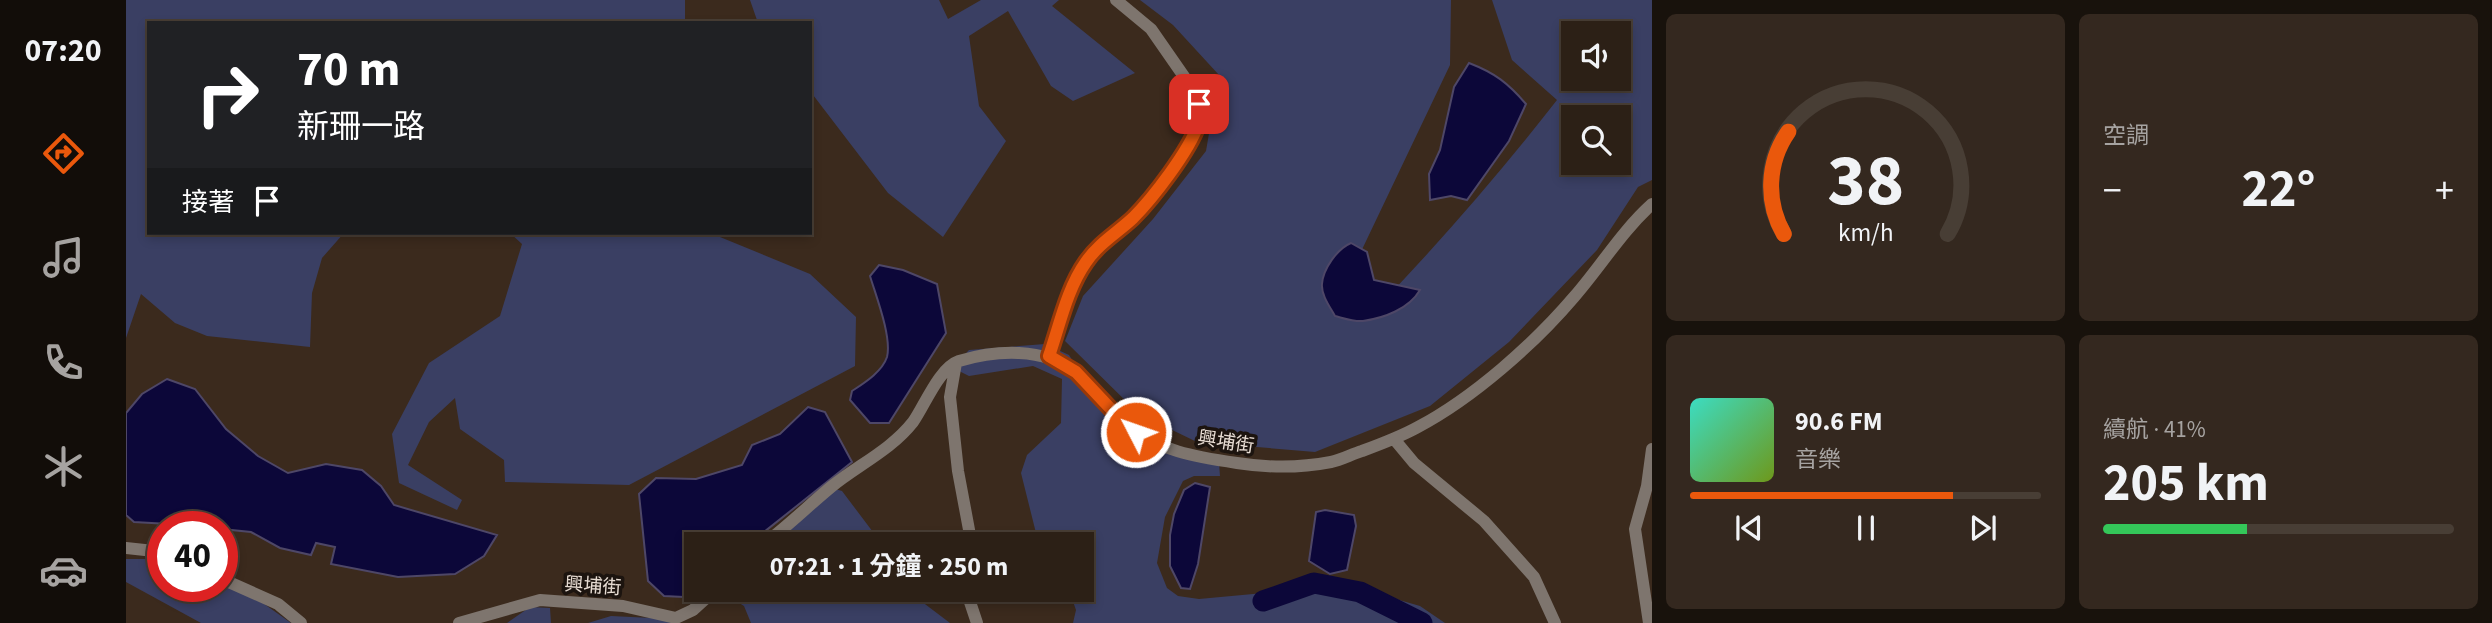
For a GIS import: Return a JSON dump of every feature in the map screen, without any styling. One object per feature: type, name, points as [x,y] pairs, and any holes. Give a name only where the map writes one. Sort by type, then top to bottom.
[{"type":"street","points":[[1049,356],[1073,283],[1087,260],[1105,239],[1132,219],[1152,196],[1190,142],[1199,122],[1199,104],[1192,88],[1152,29],[1116,0]]},
{"type":"street","name":"興埔街","points":[[956,362],[998,355],[1033,353],[1049,356],[1076,372],[1124,423],[1149,440],[1178,453],[1255,466],[1290,467],[1333,461],[1419,427],[1460,401],[1521,352],[1573,299],[1635,219],[1652,204]]},
{"type":"street","points":[[780,532],[833,486],[887,447],[912,423],[942,375],[956,362]]},
{"type":"street","points":[[956,362],[950,397],[958,471],[969,532]]},
{"type":"street","points":[[1394,439],[1414,463],[1484,521],[1534,577],[1555,623]]},
{"type":"street","points":[[1649,623],[1635,529],[1647,486],[1652,449]]},
{"type":"street","points":[[126,548],[147,550]]},
{"type":"street","points":[[238,586],[278,604],[301,623]]},
{"type":"street","name":"興埔街","points":[[459,623],[540,600],[623,606],[676,618],[693,610],[702,602]]},
{"type":"street","points":[[970,602],[977,623]]},
{"type":"shaded area","points":[[126,0],[685,0],[685,21],[147,21],[147,235],[342,235],[322,258],[312,293],[310,347],[207,336],[175,323],[141,294],[126,338]]},
{"type":"shaded area","points":[[750,0],[939,0],[948,19],[981,0],[1059,0],[1052,6],[1135,73],[1073,101],[1051,86],[1008,11],[969,36],[979,106],[1006,141],[943,237],[888,193],[812,94],[812,21],[757,21]]},
{"type":"shaded area","points":[[1140,0],[1451,0],[1450,65],[1347,281],[1376,309],[1469,207],[1557,100],[1512,60],[1492,0],[1652,0],[1652,180],[1638,187],[1597,250],[1509,342],[1430,406],[1315,452],[1197,442],[1139,414],[1065,341],[1083,296],[1153,219],[1206,151],[1219,75],[1173,25]]},
{"type":"shaded area","points":[[1469,63],[1500,79],[1526,104],[1509,141],[1467,200],[1451,196],[1430,200],[1429,174],[1440,150],[1454,87]]},
{"type":"shaded area","points":[[512,235],[720,235],[810,274],[856,317],[855,366],[629,485],[505,482],[504,460],[460,429],[455,398],[429,422],[408,465],[462,500],[457,510],[399,483],[392,434],[429,363],[500,316],[522,244]]},
{"type":"shaded area","points":[[1351,243],[1367,252],[1374,280],[1420,290],[1415,297],[1395,312],[1371,320],[1356,321],[1335,316],[1323,292],[1323,278],[1336,255]]},
{"type":"shaded area","points":[[879,265],[903,270],[937,284],[946,333],[889,423],[870,423],[850,400],[852,391],[877,372],[887,357],[885,328],[870,276]]},
{"type":"shaded area","points":[[1045,344],[1069,355],[1091,390],[1149,437],[1219,463],[1220,476],[1194,476],[1183,481],[1165,517],[1157,563],[1167,588],[1178,596],[1199,599],[1328,587],[1368,591],[1420,606],[1445,623],[1073,623],[1076,610],[1073,602],[1094,602],[1094,532],[1036,532],[1021,473],[1027,455],[1061,423],[1062,379],[1033,366],[969,376],[957,370],[956,364],[969,350]]},
{"type":"shaded area","points":[[167,379],[195,389],[226,429],[258,456],[288,473],[326,464],[362,470],[381,486],[394,505],[497,535],[484,556],[455,574],[398,577],[331,564],[335,547],[316,543],[311,555],[280,548],[251,532],[238,531],[238,511],[147,511],[147,523],[134,522],[126,515],[126,413],[142,394]]},
{"type":"shaded area","points":[[808,407],[825,412],[852,462],[764,532],[684,532],[684,597],[664,596],[648,581],[639,494],[656,478],[696,479],[742,465],[752,445],[780,434]]},
{"type":"shaded area","points":[[1195,483],[1210,487],[1198,564],[1190,589],[1181,588],[1170,566],[1170,535],[1174,514],[1184,490]]},
{"type":"shaded area","points":[[835,489],[842,491],[873,532],[781,532]]},
{"type":"shaded area","points":[[1325,510],[1354,515],[1356,526],[1347,570],[1330,574],[1309,561],[1316,512]]},
{"type":"shaded area","points":[[126,559],[147,560],[147,593],[126,582]]},
{"type":"shaded area","points":[[238,588],[291,623],[201,623],[163,602],[238,602]]},
{"type":"shaded area","points":[[738,602],[922,602],[950,623],[751,623],[744,606]]},
{"type":"shaded area","points":[[530,607],[550,608],[551,623],[507,623]]},
{"type":"shaded area","points":[[611,616],[672,619],[677,623],[588,623]]},
{"type":"waterway","points":[[1263,601],[1314,583],[1360,592],[1422,623]]},
{"type":"route","points":[[1136,432],[1124,423],[1076,372],[1049,356],[1073,283],[1087,260],[1105,239],[1132,219],[1152,196],[1190,142],[1199,122],[1199,104]]}]
